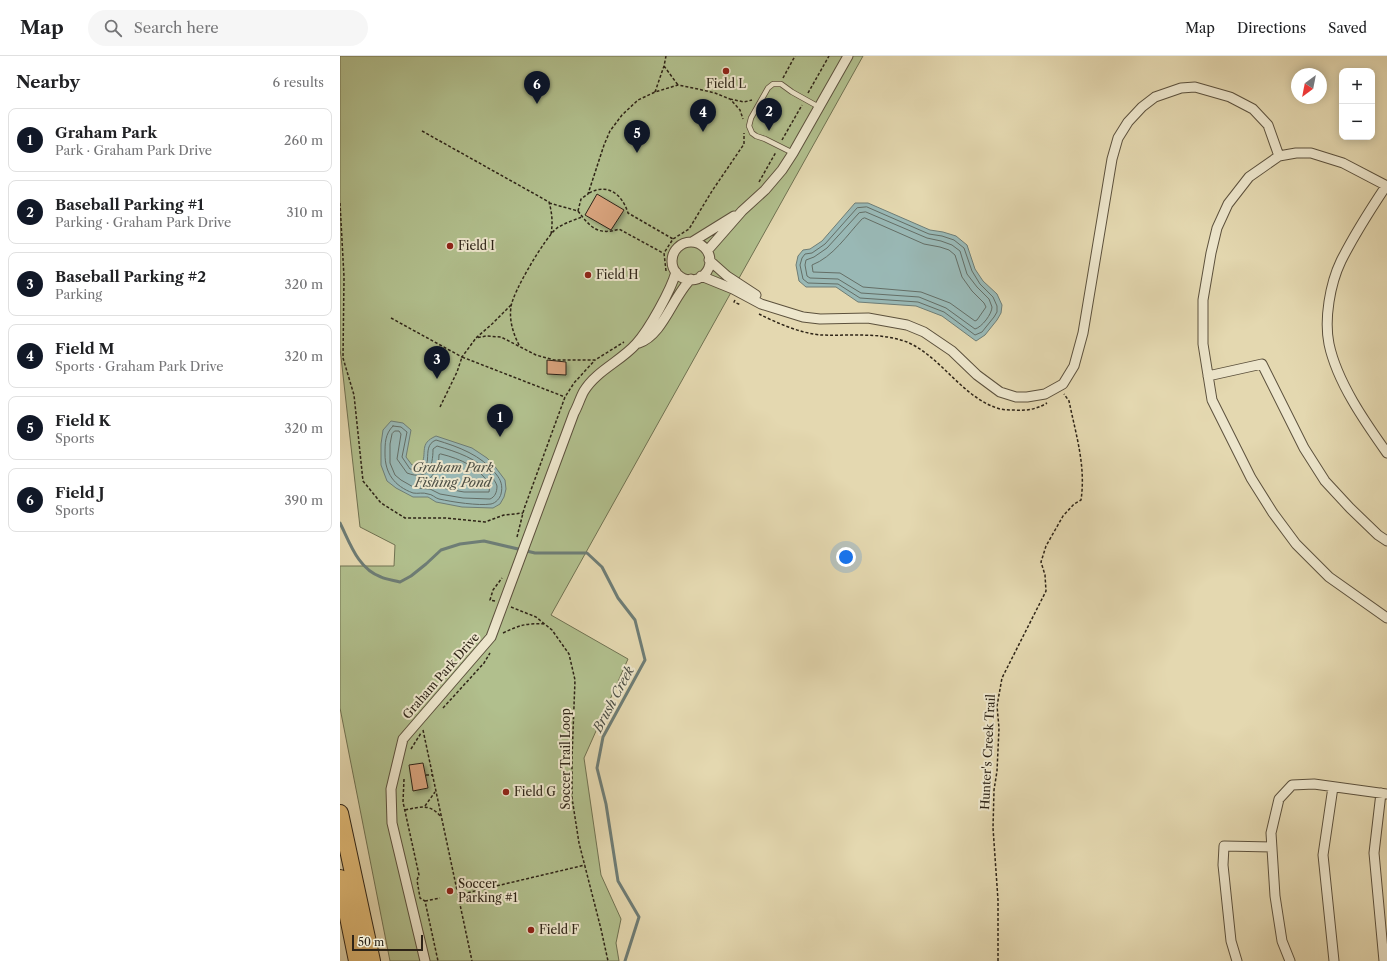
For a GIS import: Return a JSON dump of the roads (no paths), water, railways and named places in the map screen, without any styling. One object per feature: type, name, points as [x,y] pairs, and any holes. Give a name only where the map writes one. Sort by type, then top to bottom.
[{"type":"highway","points":[[340,813],[372,961]]},
{"type":"highway","points":[[340,878],[357,961]]},
{"type":"street","name":"Graham Park Drive","points":[[701,276],[708,266],[708,256],[742,211],[765,190],[782,170],[848,56]]},
{"type":"street","points":[[676,272],[683,278],[691,279],[701,276],[733,289],[761,304],[803,317],[820,319],[868,318],[907,325],[924,332],[952,351],[976,375],[1000,392],[1027,397],[1045,394],[1063,384],[1074,366],[1083,332],[1112,159],[1118,138],[1128,122],[1142,107],[1155,97],[1181,88],[1195,87],[1230,97],[1253,109],[1268,125],[1279,156]]},
{"type":"street","points":[[1387,454],[1365,421],[1338,372],[1329,343],[1327,312],[1333,283],[1341,262],[1386,186],[1343,163],[1331,159],[1311,154],[1296,153],[1279,156],[1249,176],[1228,204],[1217,228],[1203,300],[1203,344],[1212,400],[1251,478],[1273,513],[1296,544],[1329,577],[1387,618]]},
{"type":"street","name":"Graham Park Drive","points":[[425,961],[392,823],[391,788],[403,739],[491,637],[574,413],[585,390],[601,372],[636,344],[647,329],[673,283],[676,272],[672,262],[674,252],[682,244],[692,242],[742,211]]},
{"type":"street","points":[[692,242],[700,245],[727,276],[776,308]]},
{"type":"street","name":"Graham Park Drive","points":[[636,344],[646,341],[656,330],[681,291],[691,279]]},
{"type":"street","points":[[1208,376],[1262,364],[1304,448],[1325,481],[1350,508],[1378,535],[1387,541]]},
{"type":"street","points":[[1290,961],[1282,941],[1276,896],[1271,833],[1279,799],[1292,785],[1314,784],[1384,794],[1374,853],[1384,961]]},
{"type":"street","points":[[1333,787],[1323,855],[1334,961]]},
{"type":"street","points":[[1237,961],[1231,941],[1223,865],[1224,846],[1272,847]]},
{"type":"lane","points":[[793,153],[752,133],[749,126],[751,118],[768,88],[773,84],[782,84],[792,92],[819,107]]},
{"type":"water","points":[[855,203],[868,203],[930,230],[956,236],[967,245],[975,269],[983,281],[997,294],[1002,305],[1001,313],[985,335],[976,341],[942,316],[916,306],[858,302],[836,287],[806,287],[799,281],[796,265],[798,256],[803,250],[810,249],[822,241]]},
{"type":"water","name":"Graham Park Fishing Pond","points":[[391,421],[403,423],[411,430],[406,457],[412,465],[421,466],[424,457],[425,445],[430,439],[436,436],[472,448],[487,458],[505,480],[506,489],[500,504],[493,508],[462,507],[436,502],[428,497],[413,497],[396,488],[387,481],[381,465],[383,430]]},
{"type":"waterway","name":"Brush Creek","points":[[340,523],[351,547],[366,568],[383,578],[400,582],[411,576],[441,550],[460,544],[484,541],[535,553],[587,553],[602,567],[618,598],[635,620],[645,660],[603,737],[597,768],[606,804],[618,881],[639,917],[625,961]]},
{"type":"place","name":"Field L","points":[[726,71]]},
{"type":"place","name":"Field J","points":[[537,104]]},
{"type":"place","name":"Baseball Parking #1","points":[[769,131]]},
{"type":"place","name":"Field M","points":[[703,132]]},
{"type":"place","name":"Field K","points":[[637,153]]},
{"type":"place","name":"Field I","points":[[450,246]]},
{"type":"place","name":"Field H","points":[[588,275]]},
{"type":"place","name":"Baseball Parking #2","points":[[437,379]]},
{"type":"place","name":"Graham Park","points":[[500,437]]},
{"type":"place","name":"Field G","points":[[506,792]]},
{"type":"place","name":"Soccer Parking #1","points":[[450,891]]},
{"type":"place","name":"Field F","points":[[531,930]]}]
